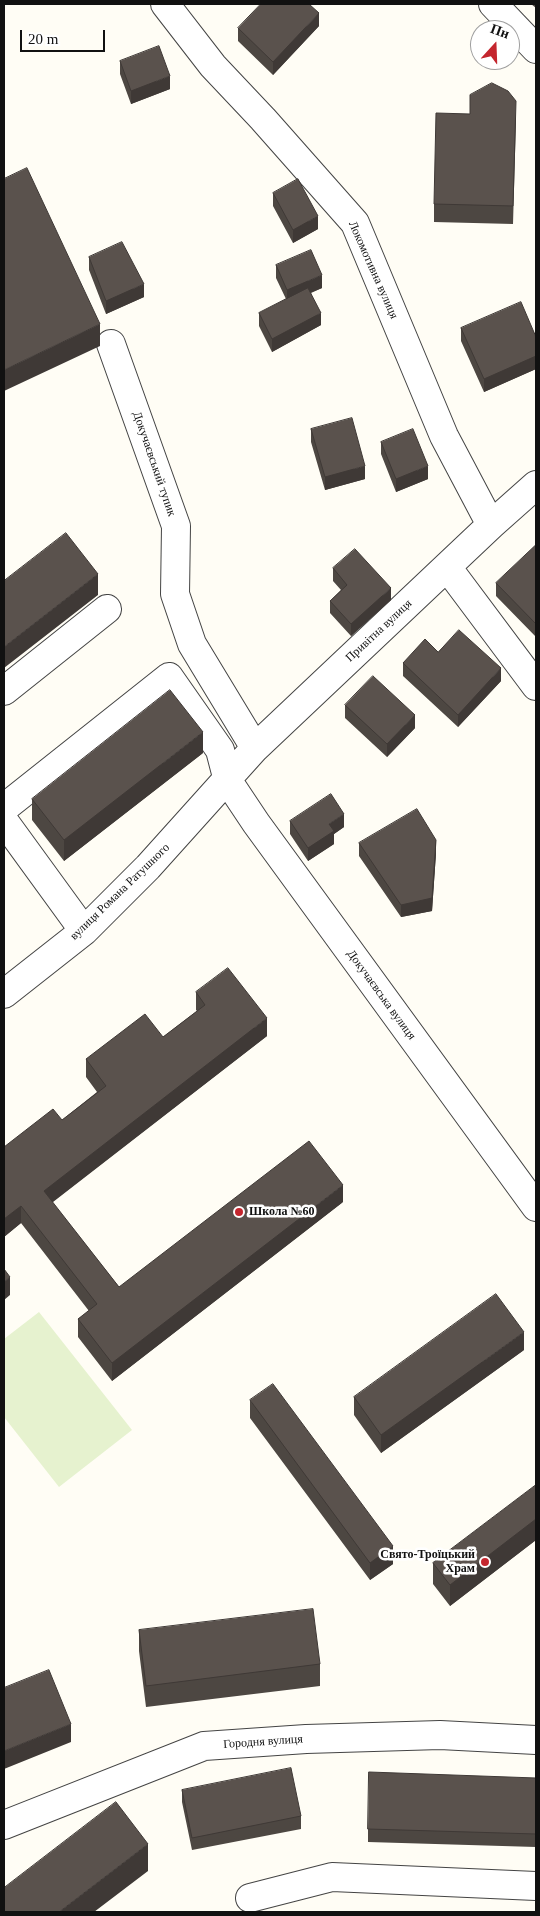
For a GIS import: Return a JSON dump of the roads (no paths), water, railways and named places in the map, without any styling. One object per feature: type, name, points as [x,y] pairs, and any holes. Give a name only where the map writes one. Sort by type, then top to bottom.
[{"type":"street","name":"Локомотивна вулиця","points":[[165,4],[213,66],[264,119],[355,223],[444,436],[491,525]]},
{"type":"street","points":[[493,4],[536,49]]},
{"type":"street","name":"Докучаєвський тупик","points":[[111,344],[176,526],[176,594],[192,644],[255,748]]},
{"type":"street","name":"Привітна вулиця","points":[[228,781],[255,748],[491,525],[536,485]]},
{"type":"street","points":[[447,567],[536,686]]},
{"type":"street","points":[[4,691],[107,609]]},
{"type":"street","points":[[4,808],[169,677],[220,750],[228,781]]},
{"type":"street","name":"вулиця Романа Ратушного","points":[[4,994],[84,930],[148,867],[228,781]]},
{"type":"street","name":"Докучаєвська вулиця","points":[[228,781],[536,1207]]},
{"type":"street","points":[[4,821],[84,930]]},
{"type":"street","name":"Городня вулиця","points":[[4,1825],[204,1746],[306,1739],[440,1735],[536,1740]]},
{"type":"street","points":[[250,1898],[332,1877],[536,1886]]},
{"type":"place","name":"Школа №60","points":[[239,1212]]},
{"type":"place","name":"Свято-Троїцький Храм","points":[[485,1562]]}]
